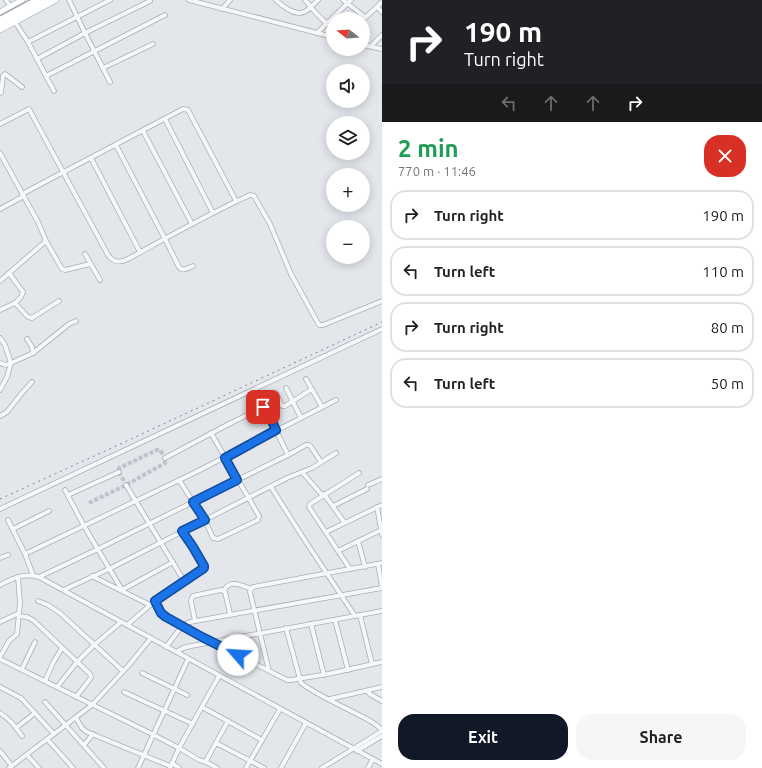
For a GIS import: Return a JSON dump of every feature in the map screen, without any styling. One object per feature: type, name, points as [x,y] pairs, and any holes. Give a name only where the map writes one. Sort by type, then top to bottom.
[{"type":"highway","points":[[0,20],[37,0]]},
{"type":"highway","points":[[0,26],[47,0]]},
{"type":"main road","points":[[0,12],[22,0]]},
{"type":"main road","points":[[0,30],[56,0]]},
{"type":"street","points":[[6,0],[10,6]]},
{"type":"street","points":[[69,0],[110,82]]},
{"type":"street","points":[[28,42],[110,0]]},
{"type":"street","points":[[189,0],[326,35]]},
{"type":"street","points":[[222,9],[230,0]]},
{"type":"street","points":[[276,0],[284,8],[299,13],[305,12],[318,0]]},
{"type":"street","points":[[305,0],[326,23]]},
{"type":"street","points":[[343,0],[349,2],[358,12]]},
{"type":"street","points":[[37,60],[85,33],[150,1]]},
{"type":"street","points":[[339,12],[349,2]]},
{"type":"street","points":[[370,13],[382,2]]},
{"type":"street","points":[[377,7],[382,12]]},
{"type":"street","points":[[46,76],[165,14]]},
{"type":"street","points":[[15,22],[28,42],[54,91]]},
{"type":"street","points":[[317,33],[326,25]]},
{"type":"street","points":[[382,35],[371,46],[382,49]]},
{"type":"street","points":[[103,68],[152,44]]},
{"type":"street","points":[[0,94],[5,74],[22,87]]},
{"type":"street","points":[[0,124],[29,109],[111,259],[122,262],[213,213],[250,195],[254,196],[270,224],[289,270],[317,324],[321,326],[382,301]]},
{"type":"street","points":[[0,209],[63,172],[183,109],[188,110],[236,201]]},
{"type":"street","points":[[165,119],[213,213]]},
{"type":"street","points":[[143,131],[192,224]]},
{"type":"street","points":[[116,145],[180,269],[184,270],[193,266]]},
{"type":"street","points":[[0,153],[62,269],[65,270],[90,264]]},
{"type":"street","points":[[91,158],[140,252]]},
{"type":"street","points":[[0,281],[46,241]]},
{"type":"street","points":[[85,254],[100,280]]},
{"type":"street","points":[[0,310],[15,303],[21,297],[23,292],[9,273]]},
{"type":"street","points":[[15,303],[28,317],[32,318],[60,301]]},
{"type":"street","points":[[0,363],[6,365],[11,364],[33,353],[69,324],[76,321]]},
{"type":"street","points":[[0,508],[382,329]]},
{"type":"street","points":[[0,338],[5,345],[11,364],[7,378],[0,390]]},
{"type":"street","points":[[27,339],[32,347],[33,353]]},
{"type":"street","points":[[306,379],[322,407]]},
{"type":"street","points":[[0,416],[7,412],[32,382]]},
{"type":"street","points":[[286,388],[301,418]]},
{"type":"street","points":[[276,393],[283,406],[312,389]]},
{"type":"street","points":[[25,554],[225,458],[336,400]]},
{"type":"street","points":[[165,458],[210,433],[263,407],[266,408],[288,455]]},
{"type":"street","points":[[180,480],[216,540],[258,520],[259,516],[210,433]]},
{"type":"street","points":[[39,577],[149,524],[306,445],[309,445],[322,462]]},
{"type":"street","points":[[64,590],[249,499],[287,478],[312,468],[336,453]]},
{"type":"street","points":[[68,495],[119,472]]},
{"type":"street","points":[[302,472],[333,506],[344,522]]},
{"type":"street","points":[[350,569],[309,507],[310,504],[323,495],[359,473]]},
{"type":"street","points":[[333,506],[382,479]]},
{"type":"street","points":[[126,486],[184,581]]},
{"type":"street","points":[[271,487],[341,596],[357,616],[372,664]]},
{"type":"street","points":[[65,490],[84,526],[122,590]]},
{"type":"street","points":[[326,532],[382,504]]},
{"type":"street","points":[[338,551],[358,541],[382,532],[377,507]]},
{"type":"street","points":[[13,529],[49,511]]},
{"type":"street","points":[[8,520],[25,554],[32,575]]},
{"type":"street","points":[[127,625],[155,601],[203,569],[204,566],[182,531]]},
{"type":"street","points":[[358,541],[364,566]]},
{"type":"street","points":[[0,558],[8,555]]},
{"type":"street","points":[[122,590],[173,562]]},
{"type":"street","points":[[166,647],[182,626],[195,620],[341,596],[382,587],[380,564],[253,587],[251,589]]},
{"type":"street","points":[[0,585],[12,578],[26,575],[39,577],[382,764]]},
{"type":"street","points":[[92,576],[150,605]]},
{"type":"street","points":[[18,577],[20,590],[17,634],[9,641],[0,658],[217,768]]},
{"type":"street","points":[[195,620],[191,601],[193,596],[224,590],[226,586],[234,583],[251,589]]},
{"type":"street","points":[[251,589],[250,592],[269,671]]},
{"type":"street","points":[[224,590],[230,614]]},
{"type":"street","points":[[38,601],[60,613],[123,671]]},
{"type":"street","points":[[155,601],[161,613],[182,626],[287,680],[324,675],[382,662]]},
{"type":"street","points":[[176,652],[183,648],[212,642],[382,611]]},
{"type":"street","points":[[0,622],[19,615],[33,620],[90,674],[90,679],[76,697]]},
{"type":"street","points":[[335,620],[348,670]]},
{"type":"street","points":[[57,687],[77,662],[121,622]]},
{"type":"street","points":[[311,624],[324,675]]},
{"type":"street","points":[[286,628],[299,678],[302,684],[370,721],[378,726],[382,731],[355,750]]},
{"type":"street","points":[[0,751],[11,767],[48,740],[92,705],[150,638]]},
{"type":"street","points":[[22,669],[35,642]]},
{"type":"street","points":[[45,681],[62,648]]},
{"type":"street","points":[[138,768],[188,659]]},
{"type":"street","points":[[142,673],[187,695]]},
{"type":"street","points":[[171,766],[179,748],[219,676]]},
{"type":"street","points":[[0,687],[21,698],[54,734]]},
{"type":"street","points":[[330,699],[382,687]]},
{"type":"street","points":[[367,691],[382,701]]},
{"type":"street","points":[[124,692],[193,724]]},
{"type":"street","points":[[45,702],[104,768]]},
{"type":"street","points":[[202,707],[262,740]]},
{"type":"street","points":[[246,768],[280,709]]},
{"type":"street","points":[[0,713],[5,716],[22,736]]},
{"type":"street","points":[[16,728],[35,713]]},
{"type":"street","points":[[76,718],[82,728],[93,734],[179,768]]},
{"type":"street","points":[[206,762],[206,759],[228,721]]},
{"type":"street","points":[[281,768],[306,723]]},
{"type":"street","points":[[84,745],[93,734]]},
{"type":"street","points":[[325,767],[382,736]]},
{"type":"street","points":[[48,740],[72,768]]},
{"type":"street","points":[[216,743],[264,768]]},
{"type":"street","points":[[27,755],[39,768]]},
{"type":"street","points":[[368,768],[373,759]]},
{"type":"tunnel","points":[[89,503],[126,485],[165,463],[166,459],[160,450],[157,450],[119,468],[119,472],[126,485]]},
{"type":"railway","points":[[0,499],[382,322]]},
{"type":"route","points":[[238,655],[166,617],[161,613],[155,601],[204,568],[193,547],[182,531],[205,520],[193,502],[237,480],[225,458],[276,430],[266,408],[263,407]]}]
